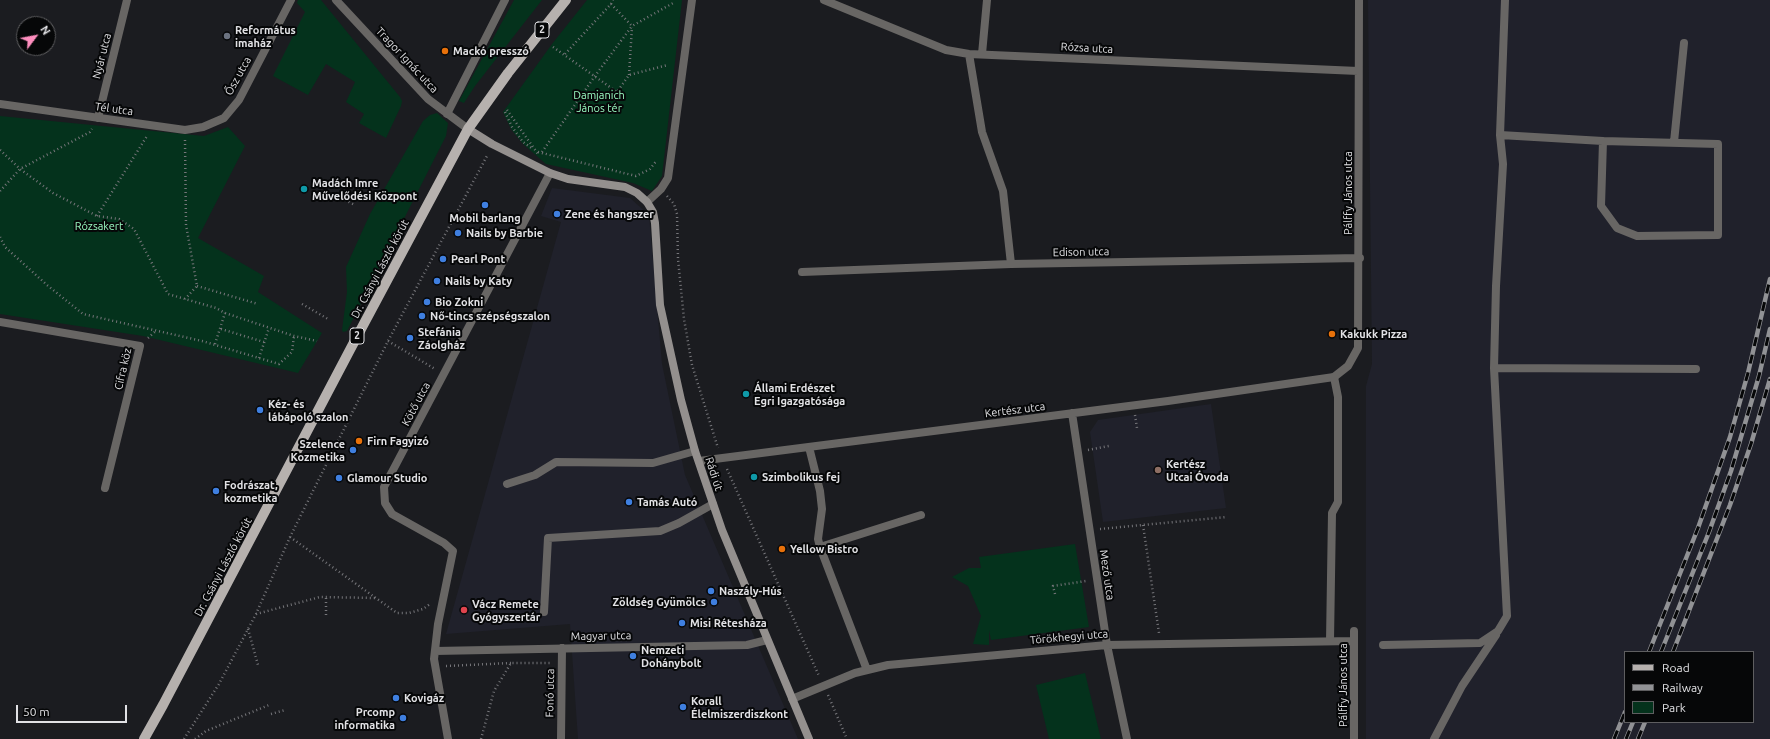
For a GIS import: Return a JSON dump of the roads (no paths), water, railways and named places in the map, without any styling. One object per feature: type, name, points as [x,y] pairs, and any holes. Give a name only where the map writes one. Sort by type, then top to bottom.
[{"type":"main road","name":"2","points":[[468,129],[508,73],[566,0]]},
{"type":"main road","name":"Dr. Csányi László körút","points":[[144,739],[163,706],[468,129]]},
{"type":"street","name":"Nyár utca","points":[[98,118],[127,0]]},
{"type":"street","name":"Ősz utca","points":[[224,118],[239,100],[291,0]]},
{"type":"street","name":"Tragor Ignác utca","points":[[336,0],[428,99],[468,129]]},
{"type":"street","points":[[447,114],[505,0]]},
{"type":"street","points":[[468,129],[492,144],[550,173],[568,179],[625,187],[637,193],[647,202],[661,189],[668,178],[692,0]]},
{"type":"street","name":"Rózsa utca","points":[[824,0],[946,50],[969,54],[1358,71]]},
{"type":"street","points":[[982,54],[987,0]]},
{"type":"street","name":"Pálffy János utca","points":[[1334,377],[1348,366],[1358,348],[1360,258],[1358,71],[1359,0]]},
{"type":"street","points":[[1434,739],[1462,686],[1507,616],[1494,368],[1496,286],[1503,164],[1500,134],[1505,0]]},
{"type":"street","points":[[1674,142],[1684,43]]},
{"type":"street","points":[[969,54],[982,132],[1002,191],[1011,264]]},
{"type":"street","name":"Tél utca","points":[[0,104],[185,130],[203,127],[224,118]]},
{"type":"street","points":[[1500,134],[1603,141],[1718,144],[1718,235],[1637,236],[1617,228],[1601,206],[1603,141]]},
{"type":"street","name":"Kötő utca","points":[[448,739],[434,659],[438,624],[453,551],[444,543],[392,514],[385,503],[384,487],[550,173]]},
{"type":"street","name":"Rádi út","points":[[647,202],[653,212],[655,223],[657,278],[666,336],[680,400],[695,451],[713,504],[767,640],[809,739]]},
{"type":"street","name":"Edison utca","points":[[802,272],[1011,264],[1360,258]]},
{"type":"street","name":"Cifra köz","points":[[0,322],[140,346],[105,488]]},
{"type":"street","points":[[1494,368],[1696,369]]},
{"type":"street","points":[[1330,641],[1332,513],[1338,502],[1338,397],[1334,377]]},
{"type":"street","name":"Kertész utca","points":[[699,461],[1072,413],[1334,377]]},
{"type":"street","name":"Mező utca","points":[[1072,413],[1107,645],[1127,739]]},
{"type":"street","points":[[809,447],[820,491],[822,509],[818,539],[820,547],[867,670]]},
{"type":"street","points":[[507,484],[535,475],[556,462],[653,463],[695,451]]},
{"type":"street","points":[[544,612],[548,538],[660,531],[679,523],[713,504]]},
{"type":"street","points":[[820,547],[921,515]]},
{"type":"street","name":"Pálffy János utca","points":[[1354,631],[1354,739]]},
{"type":"street","points":[[1383,645],[1480,643],[1498,632]]},
{"type":"street","name":"Magyar utca","points":[[435,651],[747,644],[767,640]]},
{"type":"street","name":"Törökhegyi utca","points":[[792,699],[867,670],[888,665],[1107,645],[1354,641]]},
{"type":"street","name":"Fonó utca","points":[[561,739],[562,648]]},
{"type":"railway","points":[[1649,651],[1698,528],[1730,437],[1748,373],[1770,279]]},
{"type":"railway","points":[[1661,651],[1709,532],[1731,471],[1759,376],[1770,329]]},
{"type":"railway","points":[[1673,651],[1730,505],[1751,444],[1770,379]]},
{"type":"railway","points":[[1614,739],[1624,714]]},
{"type":"railway","points":[[1626,739],[1633,723]]},
{"type":"railway","points":[[1638,739],[1645,723]]},
{"type":"place","name":"Református imaház","points":[[227,36]]},
{"type":"place","name":"Mackó presszó","points":[[445,51]]},
{"type":"place","name":"Madách Imre Művelődési Központ","points":[[304,189]]},
{"type":"place","name":"Mobil barlang","points":[[485,205]]},
{"type":"place","name":"Zene és hangszer","points":[[557,214]]},
{"type":"place","name":"Nails by Barbie","points":[[458,233]]},
{"type":"place","name":"Pearl Pont","points":[[443,259]]},
{"type":"place","name":"Nails by Katy","points":[[437,281]]},
{"type":"place","name":"Bio Zokni","points":[[427,302]]},
{"type":"place","name":"Nő-tincs szépségszalon","points":[[422,316]]},
{"type":"place","name":"Kakukk Pizza","points":[[1332,334]]},
{"type":"place","name":"Stefánia Záolgház","points":[[410,338]]},
{"type":"place","name":"Állami Erdészet Egri Igazgatósága","points":[[746,394]]},
{"type":"place","name":"Kéz- és lábápoló szalon","points":[[260,410]]},
{"type":"place","name":"Firn Fagyizó","points":[[359,441]]},
{"type":"place","name":"Szelence Kozmetika","points":[[353,450]]},
{"type":"place","name":"Kertész Utcai Óvoda","points":[[1158,470]]},
{"type":"place","name":"Szimbolikus fej","points":[[754,477]]},
{"type":"place","name":"Glamour Studio","points":[[339,478]]},
{"type":"place","name":"Fodrászat, kozmetika","points":[[216,491]]},
{"type":"place","name":"Tamás Autó","points":[[629,502]]},
{"type":"place","name":"Yellow Bistro","points":[[782,549]]},
{"type":"place","name":"Naszály-Hús","points":[[711,591]]},
{"type":"place","name":"Zöldség Gyümölcs","points":[[714,602]]},
{"type":"place","name":"Vácz Remete Gyógyszertár","points":[[464,610]]},
{"type":"place","name":"Misi Rétesháza","points":[[682,623]]},
{"type":"place","name":"Nemzeti Dohánybolt","points":[[633,656]]},
{"type":"place","name":"Kovigáz","points":[[396,698]]},
{"type":"place","name":"Korall Élelmiszerdiszkont","points":[[683,707]]},
{"type":"place","name":"Prcomp informatika","points":[[403,718]]},
{"type":"park label","name":"Damjanich János tér","points":[[599,101]]},
{"type":"park label","name":"Rózsakert","points":[[99,226]]}]
